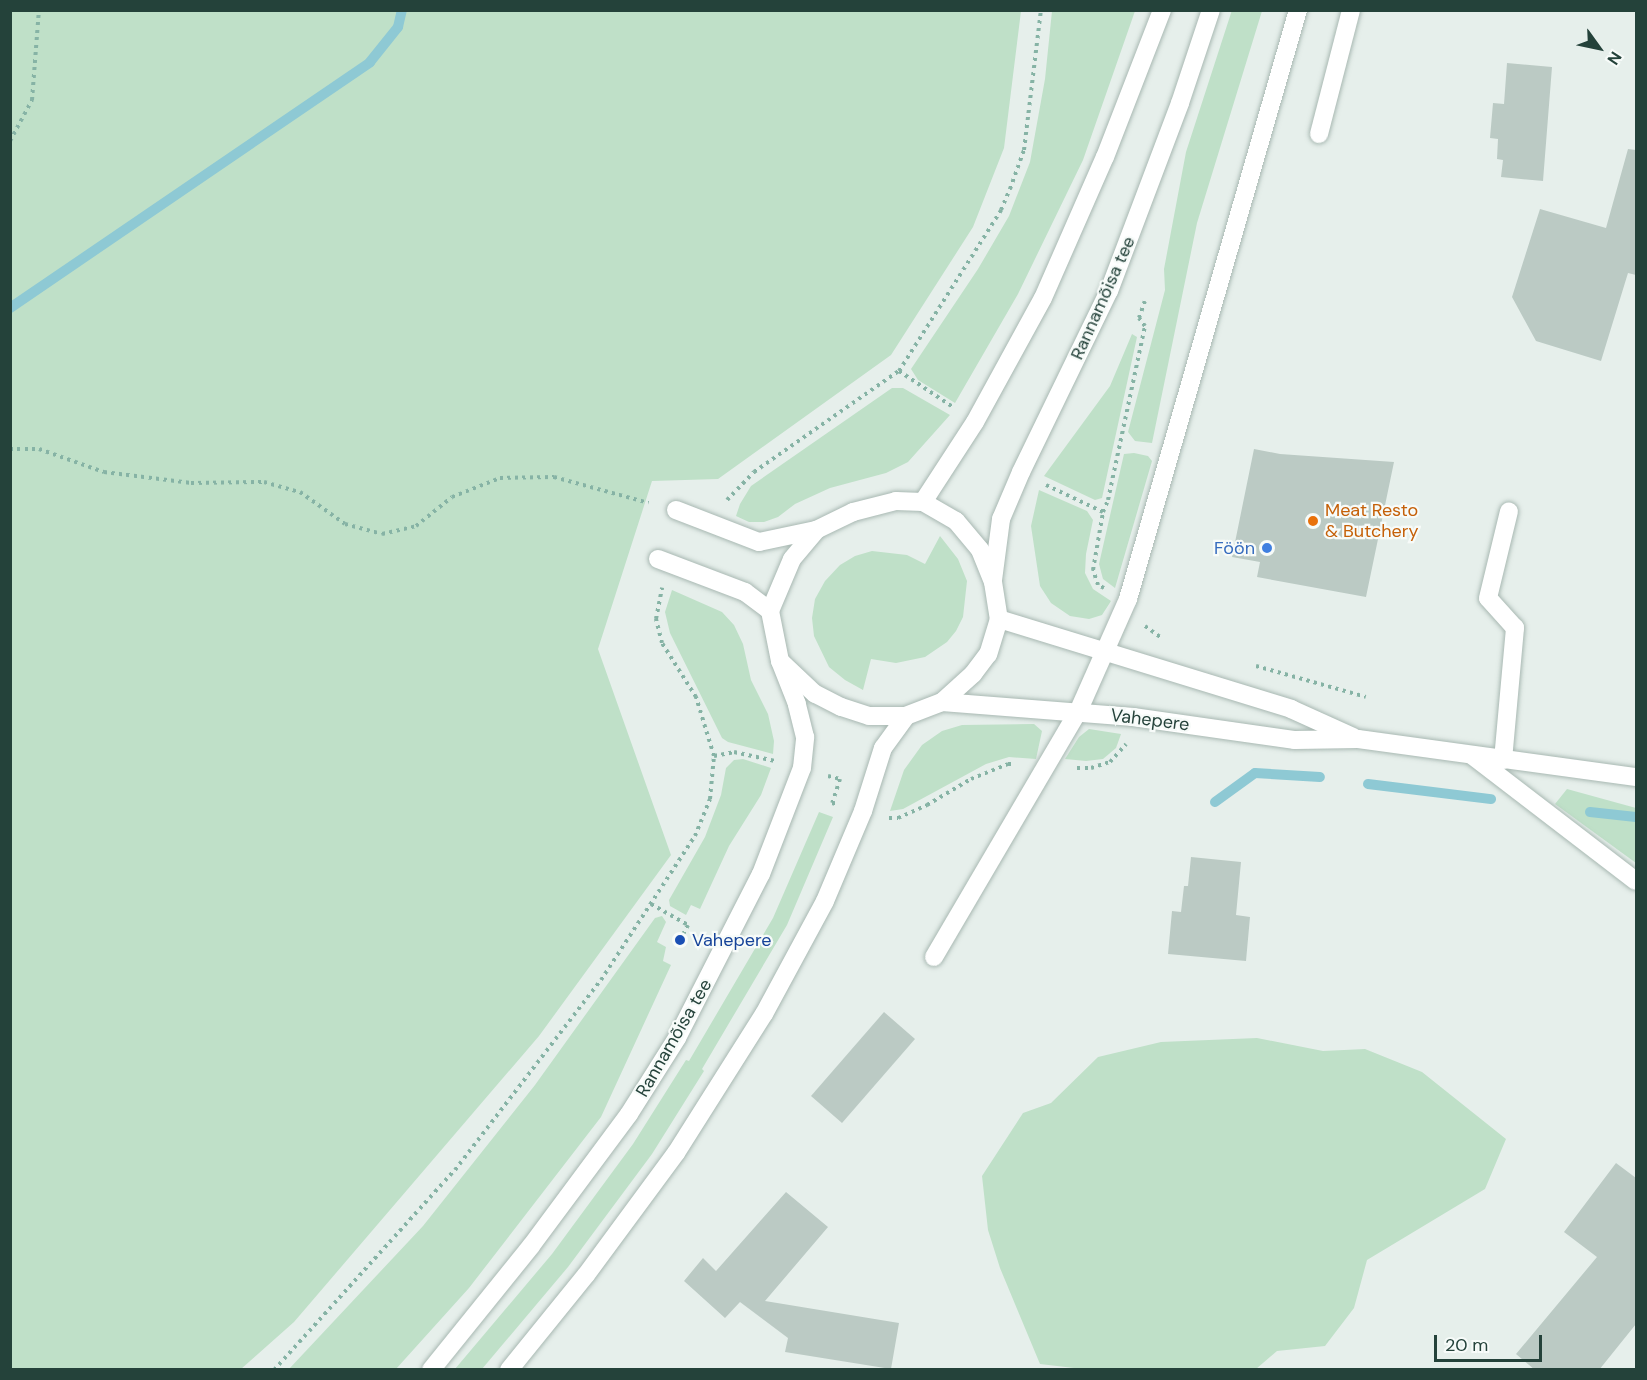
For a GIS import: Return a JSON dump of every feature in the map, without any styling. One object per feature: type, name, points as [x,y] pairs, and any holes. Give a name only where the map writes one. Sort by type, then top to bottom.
[{"type":"street","points":[[923,502],[975,422],[1043,298],[1105,157],[1162,10]]},
{"type":"street","name":"Rannamõisa tee","points":[[993,582],[1001,519],[1021,472],[1109,291],[1180,103],[1210,10]]},
{"type":"street","points":[[934,957],[1078,712],[1128,599],[1298,10]]},
{"type":"street","points":[[1319,134],[1351,10]]},
{"type":"street","points":[[676,510],[759,542],[816,531],[853,512],[896,501],[923,502],[956,520],[980,550],[993,582],[999,619],[988,654],[973,674],[942,702],[906,716],[869,716],[841,707],[815,694],[780,661]]},
{"type":"street","points":[[1503,760],[1515,627],[1488,598],[1509,511]]},
{"type":"street","points":[[665,562],[745,592],[770,611],[792,559],[816,531]]},
{"type":"street","name":"Rannamõisa tee","points":[[430,1370],[531,1246],[629,1114],[677,1038],[761,874],[801,768],[805,737],[797,704],[780,661],[770,611]]},
{"type":"street","name":"Vahepere","points":[[999,619],[1106,650],[1249,698],[1291,709],[1358,739]]},
{"type":"street","name":"Vahepere","points":[[942,702],[1133,717],[1295,740],[1358,739],[1636,777]]},
{"type":"street","points":[[508,1370],[586,1275],[676,1153],[758,1024],[825,901],[863,811],[883,748],[906,716]]},
{"type":"street","points":[[1473,756],[1636,882]]},
{"type":"path","points":[[10,141],[32,100],[39,10]]},
{"type":"path","points":[[722,528],[723,504],[753,472],[899,371],[1001,210],[1024,150],[1041,10]]},
{"type":"path","points":[[1145,301],[1139,318],[1145,326],[1108,500],[1103,512],[1093,570],[1098,585],[1128,599],[1147,604],[1145,626],[1167,640]]},
{"type":"path","points":[[899,371],[975,422]]},
{"type":"path","points":[[10,449],[39,449],[104,472],[180,482],[264,482],[300,492],[345,524],[382,534],[416,526],[452,497],[500,478],[554,477],[676,510]]},
{"type":"path","points":[[1021,472],[1103,512]]},
{"type":"path","points":[[274,1370],[455,1170],[601,980],[695,836],[710,799],[714,756],[696,697],[662,643],[656,619],[665,562]]},
{"type":"path","points":[[1254,666],[1366,697]]},
{"type":"path","points":[[651,904],[688,925],[680,940]]},
{"type":"green space","points":[[1232,10],[1262,11],[1197,223],[1152,443],[1135,441],[1128,432],[1165,290],[1164,269],[1186,152]]},
{"type":"green space","points":[[10,11],[1021,11],[1004,148],[973,227],[891,355],[718,479],[652,481],[598,649],[671,855],[539,1036],[294,1322],[241,1369],[11,1369]]},
{"type":"green space","points":[[1052,11],[1135,11],[1083,160],[1018,294],[955,403],[918,380],[911,369],[978,269],[1009,216],[1030,162],[1045,79]]},
{"type":"green space","points":[[1132,334],[1137,337],[1102,498],[1095,500],[1044,476],[1110,386]]},
{"type":"green space","points":[[892,388],[903,388],[950,415],[908,462],[886,473],[830,488],[795,504],[778,517],[764,522],[749,522],[736,516],[751,486]]},
{"type":"green space","points":[[1134,453],[1148,456],[1152,461],[1115,588],[1103,579],[1099,564],[1124,454]]},
{"type":"green space","points":[[1039,490],[1087,511],[1093,520],[1086,554],[1085,573],[1093,589],[1111,601],[1102,615],[1089,619],[1070,616],[1051,603],[1040,586],[1031,526]]},
{"type":"green space","points":[[940,536],[958,559],[967,581],[963,617],[956,631],[947,642],[925,657],[896,663],[871,659],[863,690],[845,680],[829,667],[814,636],[812,618],[815,599],[825,581],[840,565],[855,556],[872,551],[907,555],[925,564]]},
{"type":"green space","points":[[672,590],[722,612],[734,625],[743,644],[751,680],[768,714],[774,741],[773,754],[728,742],[722,738],[670,633],[665,612]]},
{"type":"green space","points":[[1034,724],[1042,731],[1036,759],[1009,757],[986,764],[903,809],[890,811],[904,770],[922,745],[942,731],[962,725]]},
{"type":"green space","points":[[1089,729],[1121,734],[1116,748],[1103,759],[1086,761],[1065,759],[1079,737]]},
{"type":"green space","points":[[743,759],[771,768],[761,795],[729,846],[700,909],[691,905],[686,915],[670,906],[669,900],[705,837],[721,795],[726,768],[734,760]]},
{"type":"green space","points":[[1567,789],[1636,808],[1636,863],[1555,804]]},
{"type":"green space","points":[[819,812],[833,817],[787,925],[702,1069],[704,1071],[652,1154],[568,1267],[482,1369],[455,1369],[552,1254],[633,1144],[686,1060],[689,1061],[773,918]]},
{"type":"green space","points":[[662,916],[666,922],[657,942],[666,947],[663,961],[671,965],[601,1117],[469,1288],[396,1369],[289,1369],[423,1226],[535,1085],[655,918]]},
{"type":"green space","points":[[1257,1038],[1323,1051],[1365,1049],[1422,1072],[1506,1139],[1485,1189],[1367,1260],[1354,1308],[1325,1346],[1277,1351],[1256,1369],[1091,1370],[1040,1364],[1000,1268],[988,1230],[982,1176],[1023,1113],[1051,1103],[1098,1057],[1161,1042]]},
{"type":"building","points":[[1507,63],[1552,67],[1543,181],[1501,177],[1503,160],[1497,159],[1498,139],[1490,138],[1493,103],[1504,104]]},
{"type":"building","points":[[1628,149],[1636,150],[1636,275],[1628,273],[1601,361],[1536,341],[1512,297],[1540,209],[1606,228]]},
{"type":"building","points":[[1254,449],[1280,454],[1394,462],[1366,597],[1257,577],[1260,562],[1232,557]]},
{"type":"building","points":[[1191,857],[1241,862],[1236,915],[1250,917],[1246,961],[1168,954],[1172,911],[1181,912],[1184,886],[1188,886]]},
{"type":"building","points":[[884,1012],[915,1039],[842,1123],[811,1096]]},
{"type":"building","points":[[1616,1163],[1636,1178],[1636,1324],[1599,1370],[1535,1370],[1516,1354],[1597,1257],[1564,1232]]},
{"type":"building","points":[[786,1192],[828,1227],[765,1301],[899,1323],[891,1369],[785,1352],[788,1338],[740,1302],[725,1318],[684,1281],[703,1258],[716,1271]]},
{"type":"waterway","points":[[10,308],[370,62],[398,27],[402,10]]},
{"type":"waterway","points":[[1215,802],[1255,773],[1320,777]]},
{"type":"waterway","points":[[1368,784],[1491,799]]},
{"type":"waterway","points":[[1590,812],[1636,817]]},
{"type":"place","name":"Meat Resto & Butchery","points":[[1313,521]]},
{"type":"place","name":"Föön","points":[[1267,548]]},
{"type":"place","name":"Vahepere","points":[[680,940]]}]
